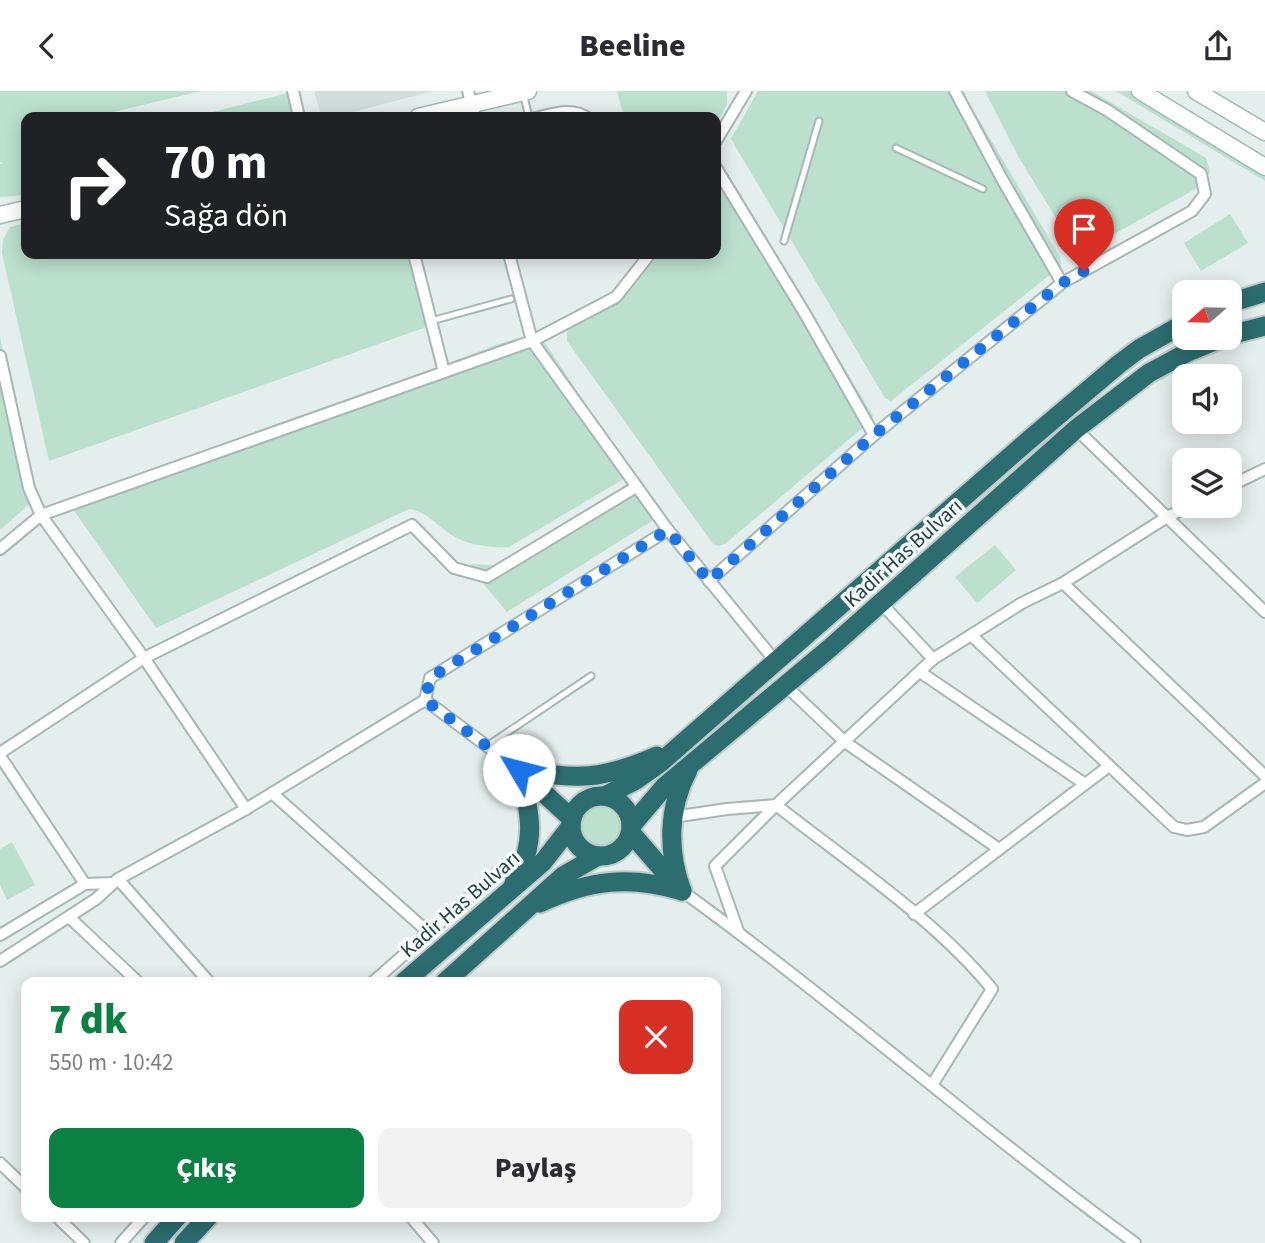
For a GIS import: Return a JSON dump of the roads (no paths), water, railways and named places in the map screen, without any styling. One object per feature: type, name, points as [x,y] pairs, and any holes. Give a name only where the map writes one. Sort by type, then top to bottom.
[{"type":"highway","points":[[1242,299],[1265,292]]},
{"type":"highway","points":[[1242,332],[1265,326]]},
{"type":"highway","name":"Kadir Has Bulvarı","points":[[597,797],[649,772],[1089,389],[1139,349],[1172,330]]},
{"type":"highway","name":"Kadir Has Bulvarı","points":[[631,830],[656,795],[881,603],[1076,429],[1149,373],[1193,350]]},
{"type":"highway","points":[[519,770],[594,777],[646,761],[680,745]]},
{"type":"highway","points":[[682,891],[672,853],[673,817],[678,793],[691,764]]},
{"type":"highway","points":[[451,977],[563,876],[601,856],[612,855],[624,846],[631,830],[631,819],[618,801],[597,797],[519,770]]},
{"type":"highway","points":[[519,770],[571,823],[578,846],[655,883],[682,891]]},
{"type":"highway","points":[[508,893],[525,860],[531,833],[530,816],[519,770]]},
{"type":"highway","points":[[571,823],[578,806],[597,797]]},
{"type":"highway","name":"Kadir Has Bulvarı","points":[[410,977],[543,862],[571,823]]},
{"type":"highway","points":[[631,830],[682,891]]},
{"type":"highway","points":[[513,921],[541,903],[587,886],[615,882],[655,883]]},
{"type":"highway","points":[[155,1243],[173,1222]]},
{"type":"highway","points":[[184,1243],[203,1222]]},
{"type":"street","points":[[293,91],[298,112]]},
{"type":"street","points":[[721,133],[746,91]]},
{"type":"street","points":[[955,91],[1062,283]]},
{"type":"street","points":[[709,581],[874,435],[1062,283],[1192,211],[1205,194],[1201,174],[1107,110],[1073,91]]},
{"type":"street","points":[[1140,91],[1265,167]]},
{"type":"street","points":[[1196,91],[1265,132]]},
{"type":"street","points":[[438,112],[525,92]]},
{"type":"street","points":[[721,176],[804,312],[874,435]]},
{"type":"street","points":[[0,215],[21,210]]},
{"type":"street","points":[[415,259],[444,372]]},
{"type":"street","points":[[510,259],[532,341],[668,530],[776,662]]},
{"type":"street","points":[[0,549],[41,515],[532,341],[616,297],[646,259]]},
{"type":"street","points":[[0,356],[29,488],[41,515],[144,658],[246,809]]},
{"type":"street","points":[[1076,429],[1265,612]]},
{"type":"street","points":[[1242,480],[1265,469]]},
{"type":"street","points":[[85,884],[0,754],[144,658],[412,525],[454,568],[487,577],[636,487]]},
{"type":"street","points":[[739,932],[715,866],[776,805],[933,659],[1021,603],[1063,583],[1172,515]]},
{"type":"street","points":[[0,961],[96,899],[115,881],[246,809],[425,700],[430,678],[668,530]]},
{"type":"street","points":[[1063,583],[1265,776]]},
{"type":"street","points":[[881,603],[933,659]]},
{"type":"street","points":[[971,635],[1169,824],[1187,831],[1204,827],[1265,783]]},
{"type":"street","points":[[920,672],[1085,784]]},
{"type":"street","points":[[785,685],[845,743],[999,849]]},
{"type":"street","points":[[425,700],[519,770]]},
{"type":"street","points":[[914,914],[1109,766]]},
{"type":"street","points":[[272,793],[429,933]]},
{"type":"street","points":[[673,817],[776,805],[914,914],[973,966],[992,989],[932,1086]]},
{"type":"street","points":[[379,977],[509,862]]},
{"type":"street","points":[[1,931],[85,884],[115,881]]},
{"type":"street","points":[[115,881],[201,977]]},
{"type":"street","points":[[682,891],[739,932],[1066,1193],[1135,1243]]},
{"type":"street","points":[[69,917],[133,977]]},
{"type":"street","points":[[419,941],[435,955]]},
{"type":"street","points":[[0,1163],[21,1183]]},
{"type":"street","points":[[62,1222],[84,1243]]},
{"type":"street","points":[[121,1243],[140,1222]]},
{"type":"street","points":[[416,1222],[433,1243]]},
{"type":"lane","points":[[525,92],[528,112]]},
{"type":"lane","points":[[551,112],[568,108],[583,112]]},
{"type":"lane","points":[[784,240],[819,121]]},
{"type":"lane","points":[[896,148],[983,189]]},
{"type":"lane","points":[[431,321],[511,299]]},
{"type":"lane","points":[[487,746],[591,675]]}]
